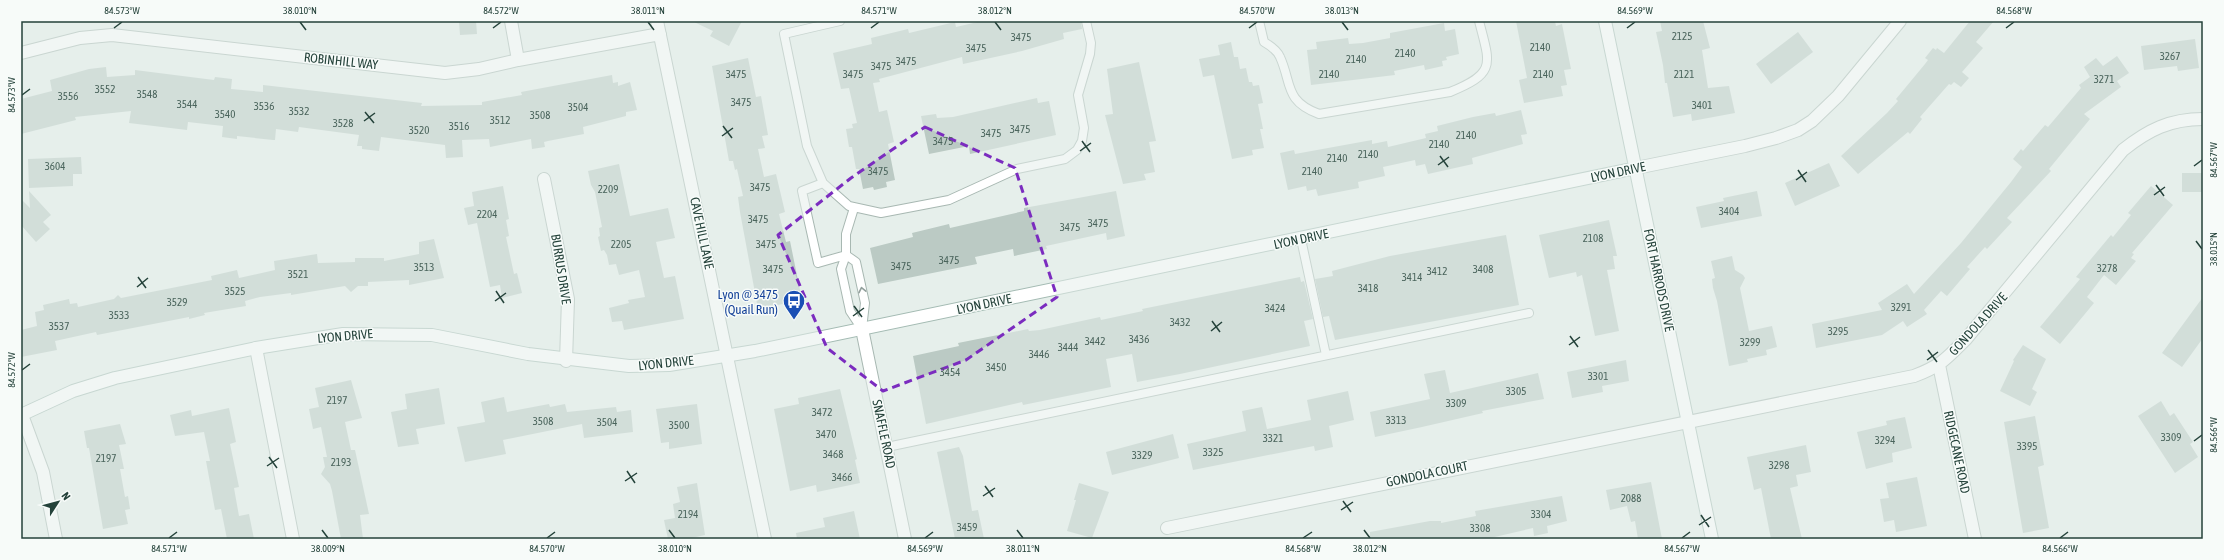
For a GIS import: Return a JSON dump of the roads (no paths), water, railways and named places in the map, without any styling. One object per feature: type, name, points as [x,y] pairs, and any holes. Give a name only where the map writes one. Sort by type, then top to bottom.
[{"type":"street","points":[[511,21],[518,60]]},
{"type":"street","name":"CAVE HILL LANE","points":[[658,21],[765,539]]},
{"type":"street","name":"FORT HARRODS DRIVE","points":[[1605,21],[1712,539]]},
{"type":"street","name":"LYON DRIVE","points":[[21,415],[73,391],[115,378],[256,348],[343,334],[432,335],[566,361],[629,366],[669,365],[862,329],[1746,146],[1798,130],[1812,122],[1838,96],[1900,21]]},
{"type":"street","name":"ROBINHILL WAY","points":[[21,53],[80,38],[112,35],[446,72],[479,69],[518,60],[660,34]]},
{"type":"street","name":"GONDOLA DRIVE","points":[[1688,421],[1914,376],[1939,365],[1993,308],[2123,150],[2143,134],[2167,123],[2191,119],[2203,119]]},
{"type":"street","name":"BURRUS DRIVE","points":[[544,179],[568,299],[566,361]]},
{"type":"street","name":"SNAFFLE ROAD","points":[[862,329],[905,539]]},
{"type":"street","points":[[256,348],[293,539]]},
{"type":"street","name":"RIDGECANE ROAD","points":[[1939,365],[1975,539]]},
{"type":"street","points":[[21,415],[43,472],[56,539]]},
{"type":"street","name":"GONDOLA COURT","points":[[1167,528],[1688,421]]},
{"type":"lane","points":[[840,21],[784,34],[807,146],[823,183],[838,198],[854,208],[881,213],[949,200],[1017,169],[1065,159],[1077,150],[1082,140],[1084,128],[1078,95],[1090,54],[1091,43],[1086,21]]},
{"type":"lane","points":[[1259,21],[1264,42],[1274,48],[1280,56],[1289,88],[1307,110],[1319,114],[1450,92],[1470,84],[1488,68],[1489,59],[1480,21]]},
{"type":"lane","points":[[823,183],[802,191],[818,263],[846,255]]},
{"type":"lane","points":[[854,208],[846,234],[846,255],[841,269],[850,312],[862,329]]},
{"type":"lane","points":[[1301,238],[1326,355]]},
{"type":"lane","points":[[846,255],[856,262],[865,303],[862,329]]},
{"type":"lane","points":[[887,447],[1529,313]]},
{"type":"place","name":"Lyon @ 3475 (Quail Run)","points":[[794,320]]}]
